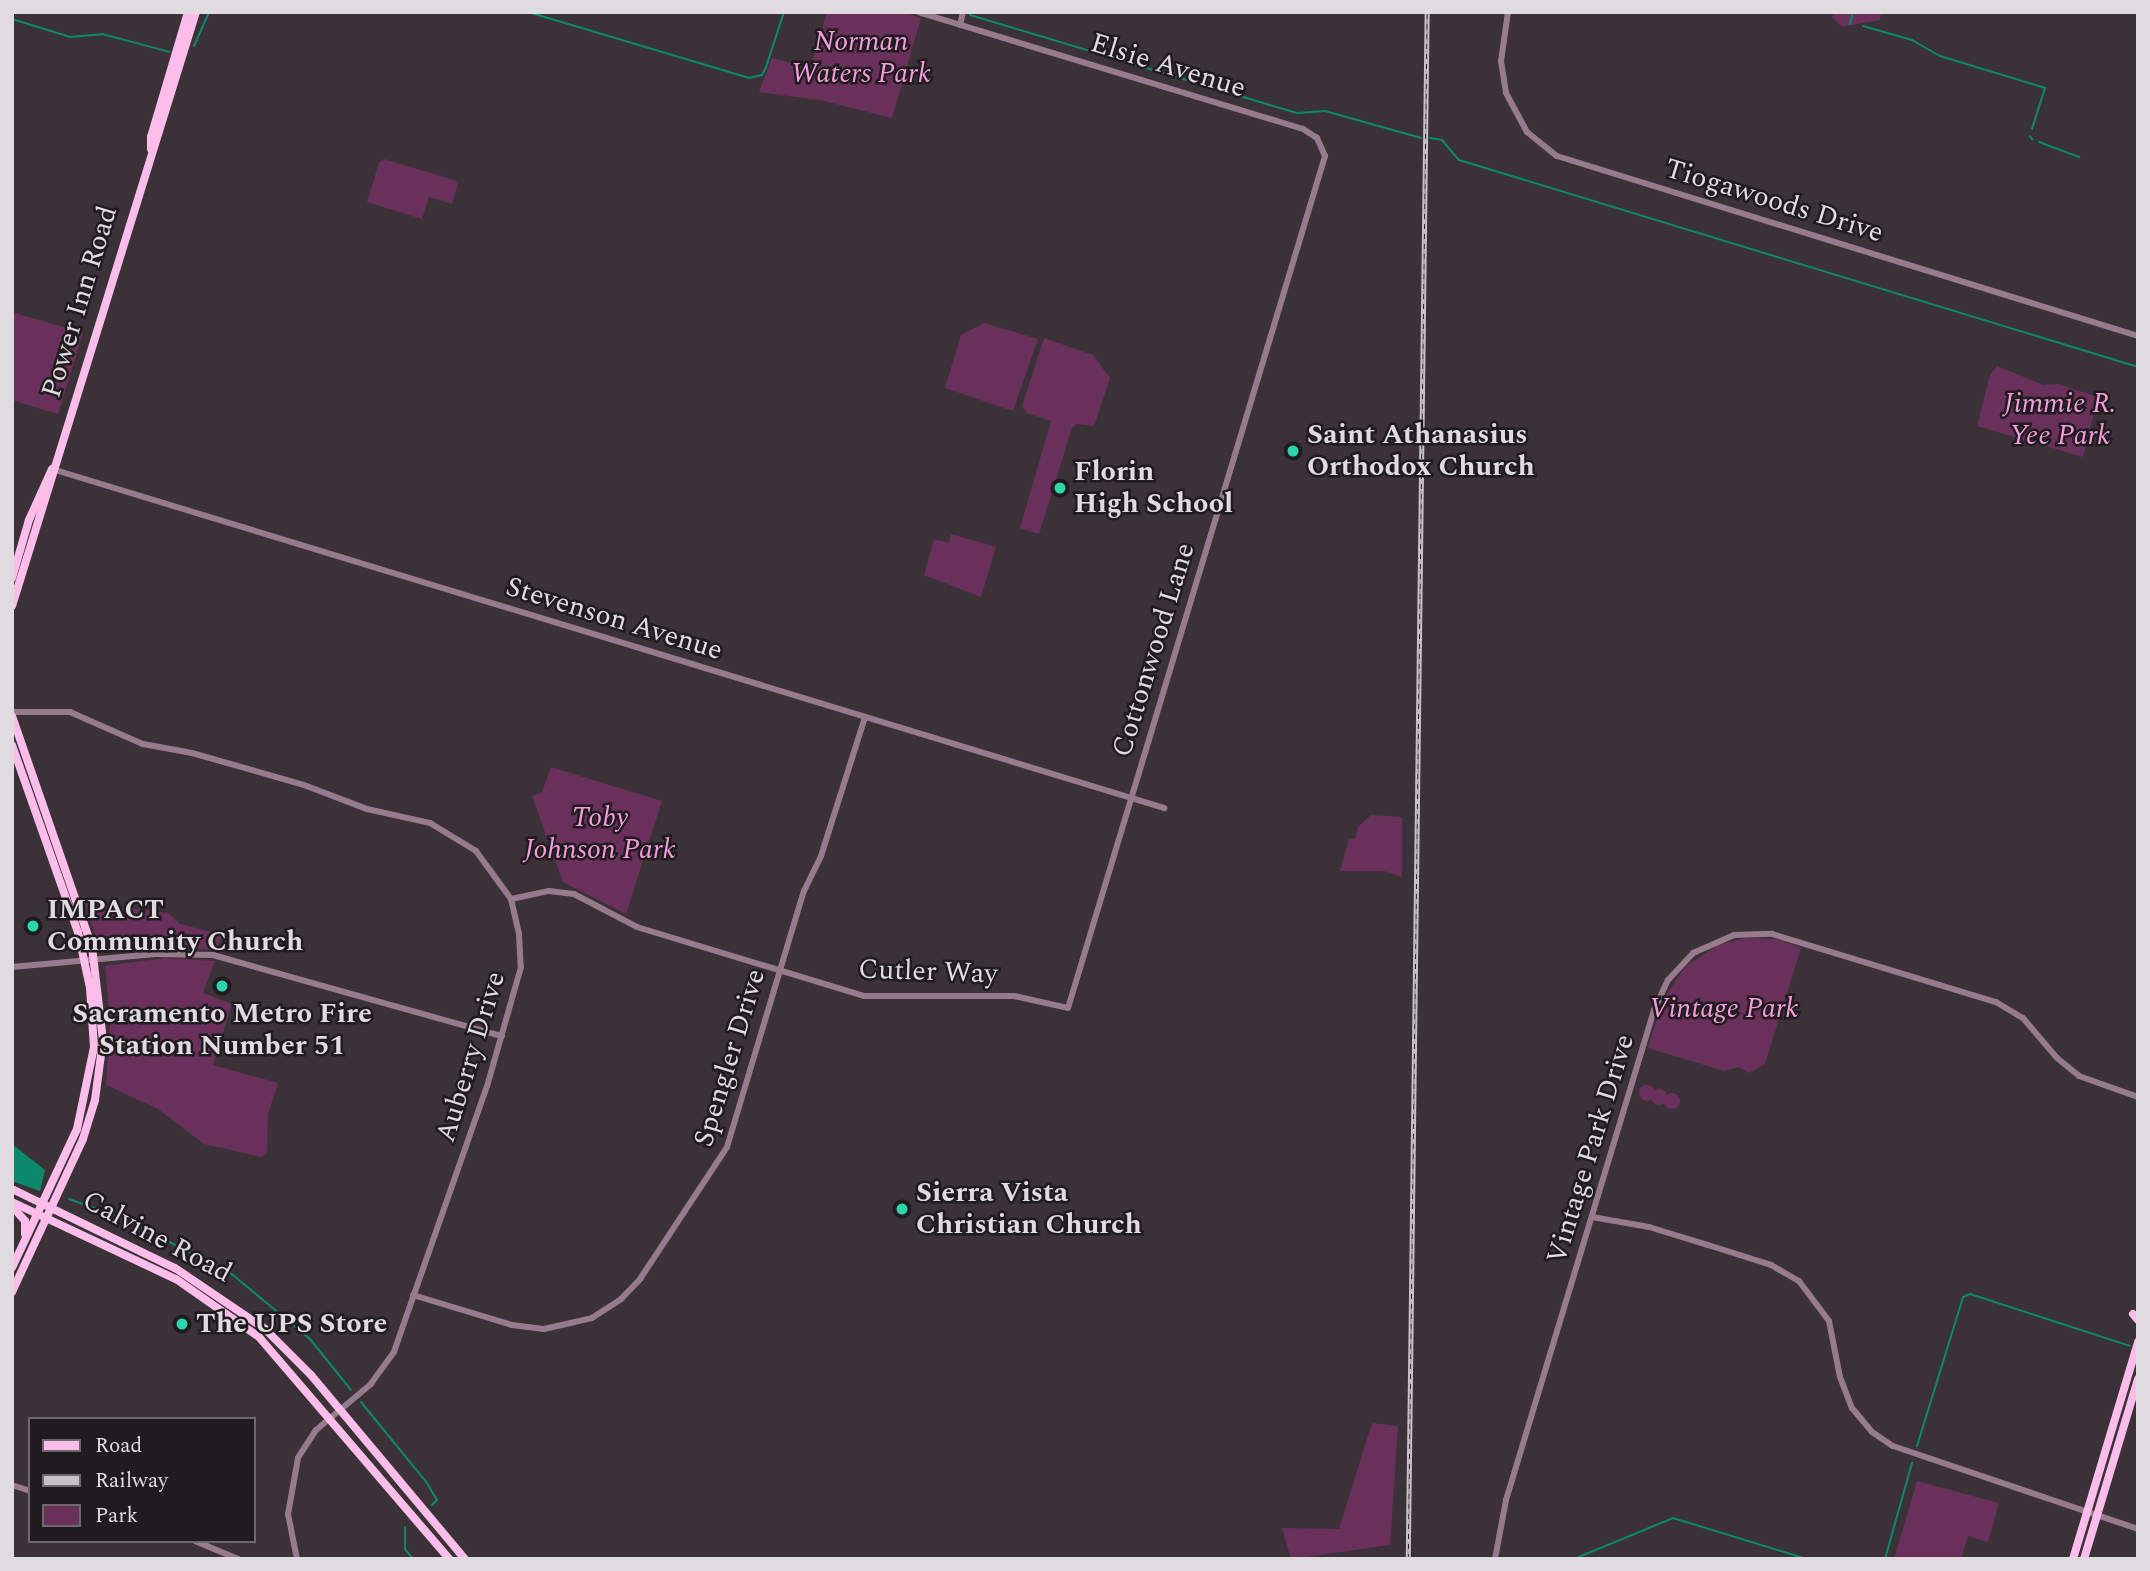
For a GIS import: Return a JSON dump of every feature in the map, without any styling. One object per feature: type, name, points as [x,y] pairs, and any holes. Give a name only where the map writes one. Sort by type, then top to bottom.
[{"type":"main road","name":"Power Inn Road","points":[[152,149],[150,137],[188,12]]},
{"type":"main road","name":"Power Inn Road","points":[[12,606],[52,469],[152,149],[158,140],[196,12]]},
{"type":"main road","name":"Power Inn Road","points":[[12,578],[29,520],[52,469]]},
{"type":"main road","points":[[12,714],[96,960],[103,1040],[100,1073],[83,1139],[48,1220],[12,1292]]},
{"type":"main road","points":[[12,745],[56,860],[85,961],[92,1018],[91,1071],[76,1129],[12,1268]]},
{"type":"main road","name":"Calvine Road","points":[[12,1189],[174,1268],[230,1301],[280,1343],[465,1559]]},
{"type":"main road","points":[[12,1204],[25,1221],[26,1237]]},
{"type":"main road","name":"Calvine Road","points":[[12,1204],[176,1279],[259,1336],[330,1416],[449,1559]]},
{"type":"main road","points":[[2073,1559],[2138,1342]]},
{"type":"main road","points":[[2084,1559],[2138,1380]]},
{"type":"street","name":"Elsie Avenue","points":[[918,12],[1303,129],[1321,144]]},
{"type":"street","points":[[960,25],[963,12]]},
{"type":"street","name":"Tiogawoods Drive","points":[[1508,12],[1501,61],[1506,93],[1527,132],[1557,156],[2138,336]]},
{"type":"street","name":"Cottonwood Lane","points":[[1068,1008],[1300,244],[1325,156],[1321,144]]},
{"type":"street","name":"Stevenson Avenue","points":[[52,469],[1164,807]]},
{"type":"street","name":"Auberry Drive","points":[[12,714],[71,712],[143,744],[192,752],[304,785],[367,809],[430,823],[481,856],[510,899],[517,920],[521,967],[502,1036],[394,1352],[365,1389],[330,1416],[306,1443],[291,1475],[288,1514],[298,1559]]},
{"type":"street","name":"Spengler Drive","points":[[414,1295],[512,1325],[544,1329],[592,1318],[621,1299],[644,1274],[723,1157],[779,971],[865,717]]},
{"type":"street","name":"Cutler Way","points":[[510,899],[549,891],[574,894],[637,928],[864,996],[1014,996],[1068,1008]]},
{"type":"street","name":"Vintage Park Drive","points":[[1495,1559],[1506,1500],[1662,989],[1693,953],[1734,934],[1761,933],[1794,939],[1996,1002],[2023,1018],[2057,1058],[2079,1076],[2138,1097]]},
{"type":"street","points":[[12,967],[155,954],[221,956],[502,1036]]},
{"type":"street","points":[[1592,1217],[1649,1227],[1790,1275],[1825,1311],[1847,1398],[1880,1438],[1906,1453],[2097,1513],[2138,1529]]},
{"type":"street","points":[[200,1543],[238,1559]]},
{"type":"green space","name":"Norman Waters Park","points":[[827,12],[903,12],[921,18],[892,118],[820,100],[759,92],[772,58],[810,68]]},
{"type":"green space","points":[[1835,12],[1881,12],[1880,20],[1842,27],[1832,17]]},
{"type":"green space","points":[[384,159],[454,180],[458,184],[452,204],[429,197],[422,219],[367,202],[379,163]]},
{"type":"green space","points":[[12,312],[83,333],[58,414],[12,400]]},
{"type":"green space","points":[[984,323],[1038,339],[1013,411],[945,388],[961,335]]},
{"type":"green space","points":[[1044,338],[1093,355],[1110,378],[1094,426],[1077,424],[1072,428],[1039,534],[1020,528],[1051,421],[1027,413],[1022,406]]},
{"type":"green space","name":"Jimmie R. Yee Park","points":[[1997,366],[2043,385],[2058,384],[2098,397],[2083,457],[1977,426],[1990,375]]},
{"type":"green space","points":[[951,534],[996,547],[981,597],[924,575],[934,539],[949,543]]},
{"type":"green space","name":"Toby Johnson Park","points":[[551,767],[662,801],[626,914],[563,882],[532,796],[542,792]]},
{"type":"green space","points":[[1371,815],[1402,817],[1402,877],[1384,871],[1340,871],[1349,839],[1355,839],[1358,827]]},
{"type":"green space","points":[[82,896],[110,906],[168,913],[180,924],[224,935],[215,950],[174,947],[106,952],[99,946]]},
{"type":"green space","name":"Vintage Park","points":[[1745,938],[1776,939],[1801,948],[1765,1064],[1749,1073],[1738,1067],[1724,1071],[1648,1048],[1663,1000],[1685,967],[1718,945]]},
{"type":"green space","points":[[165,958],[215,961],[203,993],[232,1004],[213,1065],[278,1083],[268,1114],[267,1153],[262,1157],[204,1144],[158,1109],[106,1085],[110,1023],[105,966]]},
{"type":"green space","points":[[1647,1085],[1655,1093],[1647,1101],[1639,1093]]},
{"type":"green space","points":[[1659,1089],[1667,1097],[1659,1105],[1651,1097]]},
{"type":"green space","points":[[1672,1093],[1680,1101],[1672,1109],[1664,1101]]},
{"type":"green space","points":[[1372,1423],[1398,1426],[1390,1545],[1291,1559],[1282,1528],[1339,1529]]},
{"type":"green space","points":[[1917,1481],[1999,1503],[1988,1542],[1968,1536],[1961,1559],[1894,1559]]},
{"type":"shaded area","points":[[12,1144],[45,1170],[40,1191],[12,1181]]},
{"type":"waterway","points":[[194,46],[209,12]]},
{"type":"waterway","points":[[528,12],[749,78],[762,75],[784,12]]},
{"type":"waterway","points":[[1850,24],[1853,12]]},
{"type":"waterway","points":[[970,15],[1297,113],[1325,111],[1421,138]]},
{"type":"waterway","points":[[12,19],[70,37],[102,34],[170,52]]},
{"type":"waterway","points":[[1863,26],[1912,40],[1940,56],[2045,88],[2032,129]]},
{"type":"waterway","points":[[1430,138],[1442,140],[1459,160],[2138,367]]},
{"type":"waterway","points":[[2039,142],[2079,157]]},
{"type":"waterway","points":[[69,1199],[129,1221],[233,1275],[310,1339],[351,1390]]},
{"type":"waterway","points":[[1917,1446],[1963,1297],[1970,1294],[2130,1346]]},
{"type":"waterway","points":[[361,1402],[427,1483],[437,1500],[432,1505]]},
{"type":"waterway","points":[[1885,1559],[1912,1463]]},
{"type":"waterway","points":[[1574,1559],[1673,1518],[1807,1559]]},
{"type":"waterway","points":[[405,1527],[405,1549],[413,1559]]},
{"type":"railway","points":[[1408,1559],[1427,12]]},
{"type":"place","name":"Saint Athanasius Orthodox Church","points":[[1293,451]]},
{"type":"place","name":"Florin High School","points":[[1060,488]]},
{"type":"place","name":"IMPACT Community Church","points":[[33,926]]},
{"type":"place","name":"Sacramento Metro Fire Station Number 51","points":[[222,986]]},
{"type":"place","name":"Sierra Vista Christian Church","points":[[902,1209]]},
{"type":"place","name":"The UPS Store","points":[[182,1324]]}]
